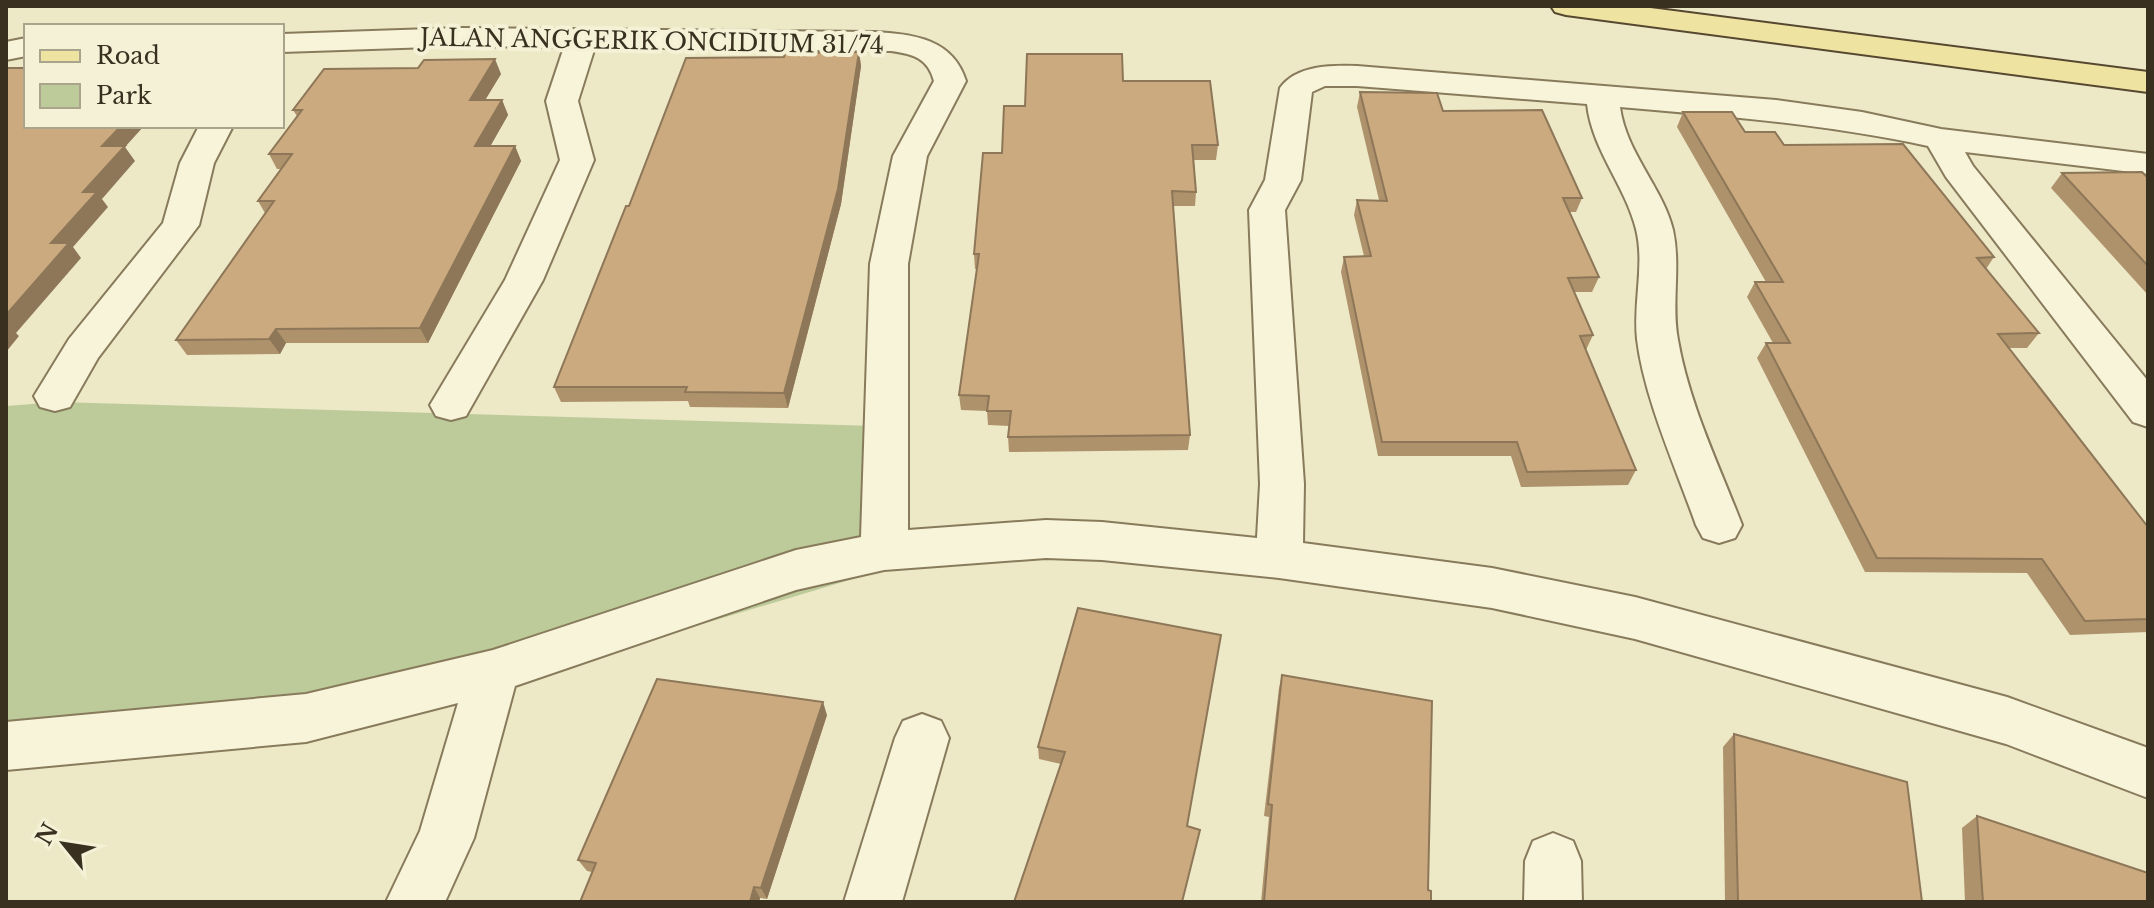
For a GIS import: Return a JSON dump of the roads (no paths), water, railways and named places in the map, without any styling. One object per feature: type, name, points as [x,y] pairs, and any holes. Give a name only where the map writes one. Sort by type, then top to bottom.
[{"type":"main road","points":[[1566,6],[2148,82]]},
{"type":"main road","points":[[1752,6],[2148,58]]},
{"type":"street","name":"JALAN ANGGERIK ONCIDIUM 31/74","points":[[284,44],[586,37],[829,39],[905,44],[927,49],[941,57],[949,68],[950,81],[910,156],[889,264],[884,551]]},
{"type":"street","points":[[451,405],[524,280],[577,160],[562,101],[575,54],[586,37]]},
{"type":"street","points":[[1279,559],[1282,484],[1267,210],[1283,180],[1296,88],[1322,74],[1776,110],[1862,122],[1941,139],[2148,164]]},
{"type":"street","points":[[1602,94],[1606,127],[1654,228],[1659,271],[1657,338],[1676,410],[1719,525]]},
{"type":"street","points":[[55,396],[83,349],[181,225],[197,163],[215,128]]},
{"type":"street","points":[[1941,139],[1958,170],[2148,411]]},
{"type":"street","points":[[6,746],[306,718],[493,672],[796,570],[884,551],[1046,539],[1102,541],[1279,559],[1492,588],[1635,618],[2007,721],[2148,773]]},
{"type":"street","points":[[415,902],[446,838],[493,672]]},
{"type":"street","points":[[873,902],[922,738]]}]
